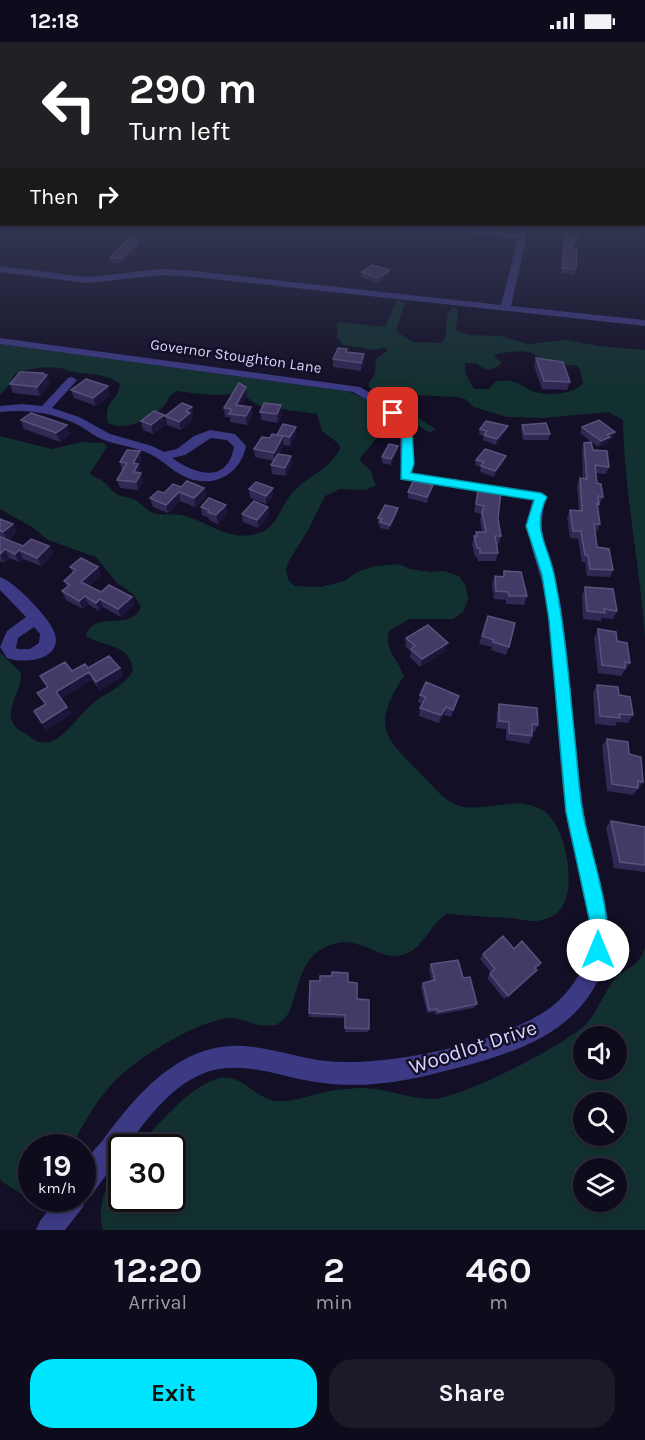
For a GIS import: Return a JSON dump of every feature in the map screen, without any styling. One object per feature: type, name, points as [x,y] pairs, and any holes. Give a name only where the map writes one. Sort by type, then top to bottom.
[{"type":"street","points":[[239,279],[645,323]]},
{"type":"street","points":[[505,309],[512,279]]},
{"type":"street","name":"Governor Stoughton Lane","points":[[0,341],[356,389],[382,404],[405,427],[408,464],[405,476],[541,497]]},
{"type":"street","points":[[44,410],[72,380]]},
{"type":"street","points":[[0,409],[21,407],[71,417],[109,438],[143,446],[193,476],[212,477],[221,474],[231,466],[240,452],[240,446],[228,435],[210,434],[198,439],[181,452],[163,456]]},
{"type":"street","name":"Woodlot Drive","points":[[96,1169],[144,1107],[172,1080],[197,1065],[221,1057],[244,1056],[330,1073],[355,1074],[404,1070],[444,1060],[528,1033],[555,1018],[579,994],[594,964],[598,950],[599,927],[574,812],[556,624],[550,585],[532,526],[536,506],[541,497]]},
{"type":"street","points":[[0,582],[16,595],[35,618]]},
{"type":"street","points":[[49,1230],[63,1212]]},
{"type":"green space","points":[[396,301],[405,303],[396,331],[412,342],[442,343],[446,335],[447,317],[453,307],[458,310],[456,329],[469,335],[501,336],[528,344],[567,340],[598,346],[645,350],[645,637],[626,474],[623,420],[608,412],[543,418],[507,417],[474,407],[465,399],[457,397],[393,396],[394,401],[435,429],[431,432],[426,431],[369,387],[368,384],[375,374],[376,359],[387,351],[387,347],[375,350],[344,345],[337,338],[336,324],[339,322],[385,327]],"holes":[[[521,351],[551,363],[577,366],[580,369],[583,383],[573,390],[551,394],[538,393],[508,381],[496,381],[489,389],[474,389],[465,372],[465,363],[476,363],[483,368],[492,369],[502,363],[494,356],[500,353]]]},
{"type":"green space","points":[[0,344],[347,391],[364,398],[390,416],[392,420],[377,428],[376,439],[360,461],[370,470],[376,485],[366,490],[340,489],[325,496],[289,561],[286,569],[288,579],[294,586],[321,587],[344,581],[357,572],[375,566],[399,564],[410,569],[444,571],[459,576],[466,586],[468,600],[463,612],[453,619],[409,619],[389,631],[388,644],[404,676],[387,709],[385,721],[387,732],[400,753],[441,795],[455,804],[481,807],[525,804],[545,812],[561,836],[569,874],[568,891],[563,906],[551,917],[542,920],[447,914],[436,923],[418,946],[408,953],[397,956],[387,955],[346,942],[320,950],[303,970],[289,1012],[277,1025],[259,1025],[232,1018],[203,1025],[167,1042],[121,1075],[100,1099],[78,1134],[18,1134],[18,1192],[0,1178],[0,652],[21,673],[11,710],[13,724],[38,742],[55,740],[91,705],[125,681],[133,670],[131,661],[121,650],[86,636],[90,628],[104,622],[130,618],[137,614],[141,606],[133,594],[117,583],[96,557],[48,540],[32,527],[0,509],[0,436],[52,449],[82,442],[104,443],[107,447],[90,473],[118,495],[133,499],[154,513],[181,515],[238,535],[259,533],[271,526],[293,492],[331,462],[340,449],[339,444],[322,431],[317,414],[259,406],[242,394],[209,395],[176,391],[157,413],[135,424],[120,426],[108,423],[107,411],[120,384],[104,376],[72,372],[55,367],[30,369],[14,375],[0,395]]},
{"type":"green space","points":[[645,947],[645,1230],[103,1230],[101,1212],[108,1186],[108,1212],[186,1212],[186,1134],[149,1134],[183,1100],[216,1079],[233,1079],[261,1096],[277,1101],[358,1088],[430,1099],[464,1091],[487,1081],[537,1056],[573,1034],[573,1080],[627,1080],[627,1026],[583,1026],[592,1017],[615,979],[639,959]]},
{"type":"building","points":[[338,348],[347,349],[346,352],[364,354],[361,363],[333,359]]},
{"type":"building","points":[[536,358],[563,362],[570,382],[544,381]]},
{"type":"building","points":[[20,372],[47,375],[37,387],[10,384]]},
{"type":"building","points":[[86,379],[108,386],[93,398],[71,390]]},
{"type":"building","points":[[239,383],[246,387],[236,405],[251,407],[246,416],[229,414],[232,409],[224,408]]},
{"type":"building","points":[[182,403],[192,407],[186,411],[190,413],[179,422],[165,416]]},
{"type":"building","points":[[264,403],[281,405],[277,414],[260,412]]},
{"type":"building","points":[[154,411],[164,415],[151,425],[141,421]]},
{"type":"building","points":[[31,413],[67,425],[56,433],[21,420]]},
{"type":"building","points":[[599,420],[615,432],[607,435],[610,437],[601,441],[582,427]]},
{"type":"building","points":[[486,421],[508,426],[497,439],[484,435],[487,431],[480,429]]},
{"type":"building","points":[[546,423],[550,434],[525,434],[522,425]]},
{"type":"building","points":[[283,424],[296,427],[290,437],[277,435]]},
{"type":"building","points":[[272,434],[283,436],[274,453],[254,449],[262,437],[270,438]]},
{"type":"building","points":[[591,442],[593,450],[607,451],[609,467],[595,465],[597,483],[601,484],[603,497],[598,496],[599,504],[597,503],[600,524],[594,524],[597,547],[609,549],[613,570],[590,569],[581,531],[573,531],[570,510],[582,511],[580,478],[587,479],[584,443]]},
{"type":"building","points":[[389,444],[398,446],[391,459],[382,457]]},
{"type":"building","points":[[485,449],[506,456],[495,471],[481,466],[484,462],[476,460]]},
{"type":"building","points":[[127,450],[140,451],[133,463],[138,464],[134,472],[141,473],[136,482],[117,480],[127,463],[120,462]]},
{"type":"building","points":[[278,454],[291,456],[285,468],[271,465]]},
{"type":"building","points":[[414,480],[433,485],[427,497],[408,492]]},
{"type":"building","points":[[187,481],[204,488],[194,498],[179,492],[166,505],[150,498],[158,491],[164,493],[173,484],[181,487]]},
{"type":"building","points":[[256,482],[273,488],[266,496],[249,489]]},
{"type":"building","points":[[482,487],[501,490],[498,519],[501,536],[495,536],[498,553],[480,553],[474,536],[477,536],[476,532],[486,532],[482,512],[484,506],[476,504],[478,490],[482,491]]},
{"type":"building","points":[[209,498],[226,505],[216,515],[201,507]]},
{"type":"building","points":[[254,501],[268,507],[257,520],[242,514]]},
{"type":"building","points":[[385,505],[398,508],[390,525],[380,522],[382,519],[378,518]]},
{"type":"building","points":[[0,519],[13,524],[3,532],[0,531]]},
{"type":"building","points":[[0,537],[23,546],[31,539],[49,546],[37,558],[19,550],[15,554],[5,549],[0,554]]},
{"type":"building","points":[[81,558],[98,567],[81,582],[101,592],[109,585],[132,597],[118,609],[100,599],[96,603],[85,596],[79,601],[62,591],[70,585],[64,581],[76,570],[70,567]]},
{"type":"building","points":[[504,571],[521,572],[527,596],[509,596],[508,592],[496,591],[495,576],[504,577]]},
{"type":"building","points":[[585,587],[613,589],[617,611],[604,609],[605,613],[587,611]]},
{"type":"building","points":[[488,616],[515,623],[509,647],[482,636]]},
{"type":"building","points":[[428,625],[448,643],[422,659],[411,649],[415,646],[406,638]]},
{"type":"building","points":[[598,629],[616,632],[617,641],[627,643],[630,663],[625,662],[625,668],[602,665]]},
{"type":"building","points":[[109,656],[120,668],[96,682],[89,672],[56,692],[67,707],[42,723],[34,711],[46,704],[37,693],[48,687],[40,676],[65,662],[72,671],[85,664],[88,668]]},
{"type":"building","points":[[426,682],[459,696],[453,710],[446,707],[441,715],[420,708],[426,697],[420,695]]},
{"type":"building","points":[[597,685],[618,687],[619,695],[630,697],[633,715],[619,714],[620,718],[600,716]]},
{"type":"building","points":[[499,704],[537,708],[538,725],[532,724],[532,736],[509,733],[509,722],[499,721]]},
{"type":"building","points":[[607,739],[628,742],[629,754],[641,757],[643,782],[638,781],[638,788],[612,784]]},
{"type":"building","points":[[611,821],[645,827],[645,865],[620,862]]},
{"type":"building","points":[[503,936],[514,949],[522,941],[541,963],[535,968],[537,970],[508,996],[490,974],[495,969],[483,954]]},
{"type":"building","points":[[458,960],[463,978],[470,977],[477,1004],[438,1012],[437,1009],[429,1010],[423,983],[435,980],[431,964]]},
{"type":"building","points":[[332,972],[348,973],[348,982],[357,983],[357,999],[369,1000],[369,1029],[345,1028],[345,1015],[309,1013],[310,981],[320,981],[320,976],[332,976]]},
{"type":"route","points":[[393,413],[407,430],[408,464],[405,476],[541,497],[536,506],[532,526],[546,566],[556,620],[574,812],[598,918],[598,950]]}]
